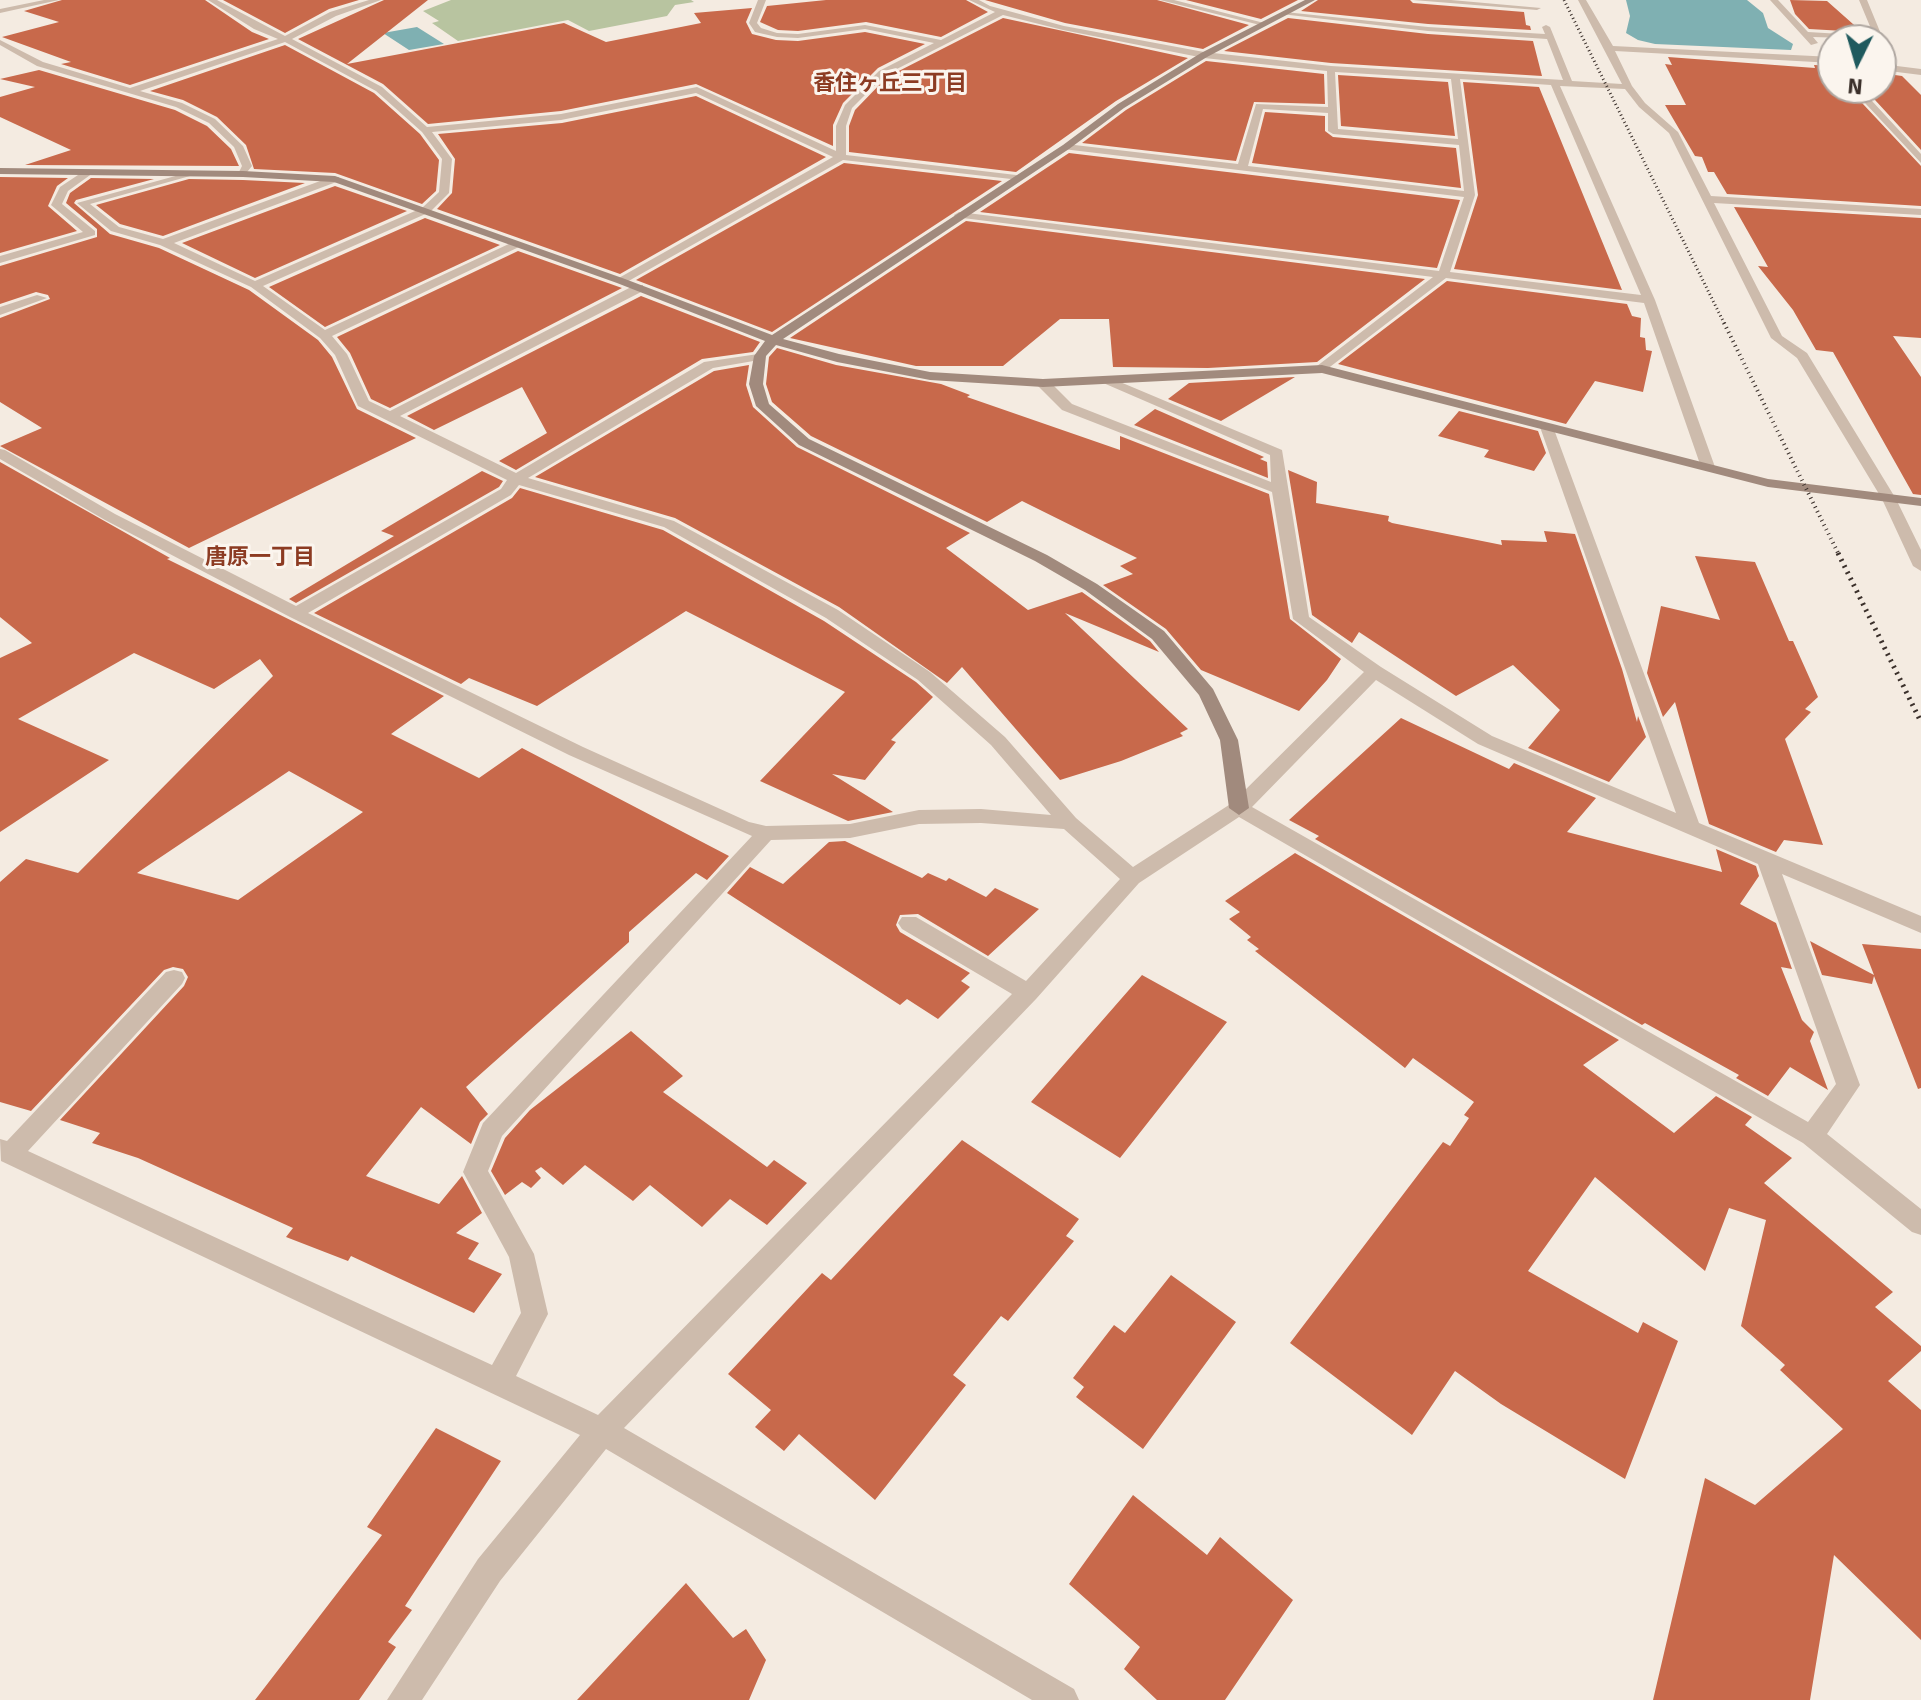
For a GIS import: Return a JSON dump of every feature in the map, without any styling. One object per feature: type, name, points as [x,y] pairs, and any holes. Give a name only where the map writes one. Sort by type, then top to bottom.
[{"type":"street","points":[[0,11],[55,0]]},
{"type":"street","points":[[212,0],[379,89],[425,130],[447,159],[444,193],[426,210],[255,285]]},
{"type":"street","points":[[129,91],[284,40],[333,14],[377,0]]},
{"type":"street","points":[[762,0],[753,23],[758,30],[777,35],[798,36],[865,27],[939,42]]},
{"type":"street","points":[[973,0],[1002,12],[1063,28],[1204,55],[1331,69],[1628,87]]},
{"type":"street","points":[[1164,0],[1264,24]]},
{"type":"street","points":[[1239,808],[1229,740],[1207,693],[1158,635],[1091,587],[1041,558],[804,442],[763,406],[756,384],[760,356],[773,340],[1066,147],[1121,106],[1204,55],[1311,0]]},
{"type":"street","points":[[1417,0],[1535,4],[1568,83]]},
{"type":"street","points":[[1582,0],[1628,87],[1642,105],[1673,132],[1777,338],[1802,356],[1889,499],[1921,566]]},
{"type":"street","points":[[1774,0],[1817,46]]},
{"type":"street","points":[[1805,34],[1879,39],[1863,0]]},
{"type":"street","points":[[841,157],[841,126],[848,107],[882,73],[1002,12]]},
{"type":"street","points":[[1285,14],[1428,29],[1550,37]]},
{"type":"street","points":[[0,42],[40,64],[179,105],[212,121],[238,146],[247,166],[243,174]]},
{"type":"street","points":[[1610,48],[1817,60]]},
{"type":"street","points":[[1331,69],[1333,131],[1463,142]]},
{"type":"street","points":[[1897,69],[1921,72]]},
{"type":"street","points":[[1322,369],[1444,274],[1470,195],[1455,77]]},
{"type":"street","points":[[1554,82],[1649,300],[1708,467]]},
{"type":"street","points":[[425,130],[561,117],[697,90],[841,157],[1016,178]]},
{"type":"street","points":[[1870,104],[1921,160]]},
{"type":"street","points":[[1242,168],[1259,106],[1332,110]]},
{"type":"street","points":[[1066,147],[1470,195]]},
{"type":"street","points":[[621,281],[841,157]]},
{"type":"street","points":[[0,171],[243,174],[335,179],[621,281],[773,340],[837,358],[930,376],[1043,383],[1322,369],[1807,490],[1921,502]]},
{"type":"street","points":[[0,260],[91,233],[56,205],[64,189],[88,173]]},
{"type":"street","points":[[186,174],[82,203],[115,229],[164,243],[255,285],[324,335],[341,354],[363,403],[516,479],[669,524],[832,614],[924,676],[998,741],[1069,823],[1132,878]]},
{"type":"street","points":[[164,243],[335,179]]},
{"type":"street","points":[[1706,199],[1921,212]]},
{"type":"street","points":[[959,215],[1649,300]]},
{"type":"street","points":[[324,335],[517,244]]},
{"type":"street","points":[[390,416],[639,288]]},
{"type":"street","points":[[0,311],[41,298]]},
{"type":"street","points":[[296,613],[506,492],[516,479],[709,365],[760,356]]},
{"type":"street","points":[[1108,382],[1277,453],[1279,490],[1301,619],[1375,671],[1485,740],[1921,925]]},
{"type":"street","points":[[1043,383],[1067,407],[1279,490]]},
{"type":"street","points":[[1547,427],[1690,826]]},
{"type":"street","points":[[0,453],[110,517],[296,613],[576,751],[743,827],[766,833],[850,831],[919,817],[981,816],[1069,823]]},
{"type":"street","points":[[403,1700],[489,1570],[602,1431],[1028,993],[1132,878],[1239,808],[1375,671]]},
{"type":"street","points":[[1239,808],[1812,1136],[1921,1224]]},
{"type":"street","points":[[498,1382],[535,1314],[521,1254],[475,1172],[492,1130],[766,833]]},
{"type":"street","points":[[1767,860],[1848,1085],[1812,1136]]},
{"type":"street","points":[[909,923],[1028,993]]},
{"type":"street","points":[[174,978],[5,1152],[602,1431],[1063,1700]]},
{"type":"green space","points":[[451,0],[694,2],[675,5],[667,16],[589,31],[568,20],[458,41],[432,23],[439,21],[423,11]]},
{"type":"water","points":[[1626,0],[1747,0],[1763,13],[1768,28],[1793,44],[1791,50],[1655,44],[1638,40],[1626,33],[1630,16]]},
{"type":"water","points":[[417,27],[444,44],[409,50],[383,33]]},
{"type":"building","points":[[62,0],[205,0],[252,32],[269,39],[130,85],[61,64],[71,62],[2,37],[59,22],[24,11]]},
{"type":"building","points":[[223,0],[359,0],[329,9],[285,33]]},
{"type":"building","points":[[384,0],[428,0],[347,64],[564,23],[606,42],[701,23],[694,13],[752,8],[746,22],[752,34],[776,40],[798,41],[865,32],[925,44],[878,68],[843,103],[833,125],[833,146],[696,84],[561,111],[428,124],[383,84],[298,39]]},
{"type":"building","points":[[826,0],[966,0],[988,12],[941,37],[866,22],[798,31],[778,30],[760,22],[767,6]]},
{"type":"building","points":[[985,0],[1157,0],[1249,25],[1203,49],[1065,23]]},
{"type":"building","points":[[1186,0],[1298,0],[1261,19]]},
{"type":"building","points":[[1318,0],[1410,0],[1413,3],[1524,12],[1526,25],[1531,30],[1428,24],[1301,11]]},
{"type":"building","points":[[1790,0],[1827,1],[1853,24],[1817,24],[1817,29],[1809,29],[1795,14]]},
{"type":"building","points":[[1003,18],[1188,58],[1116,101],[1016,172],[849,152],[849,126],[855,110],[887,77]]},
{"type":"building","points":[[1288,18],[1428,34],[1533,41],[1542,76],[1331,63],[1224,51]]},
{"type":"building","points":[[285,45],[374,93],[420,134],[439,160],[436,191],[422,204],[335,173],[254,169],[246,145],[217,117],[183,100],[150,91]]},
{"type":"building","points":[[1668,57],[1815,68],[1814,65],[1817,65],[1817,104],[1863,104],[1921,166],[1921,206],[1727,194],[1714,172],[1708,172],[1702,157],[1695,156],[1665,105],[1686,105],[1665,64],[1672,65]]},
{"type":"building","points":[[1206,61],[1324,74],[1325,104],[1254,102],[1236,161],[1082,143],[1126,110]]},
{"type":"building","points":[[39,70],[175,110],[207,126],[231,149],[239,166],[25,165],[71,150],[0,117],[0,97],[35,87],[0,79]]},
{"type":"building","points":[[1338,75],[1448,82],[1455,136],[1341,126]]},
{"type":"building","points":[[1897,75],[1902,76],[1921,95],[1921,150],[1879,104],[1897,104]]},
{"type":"building","points":[[1463,82],[1539,87],[1622,290],[1454,269],[1478,195]]},
{"type":"building","points":[[696,96],[826,157],[620,274],[437,209],[452,193],[455,159],[438,134],[562,123]]},
{"type":"building","points":[[1265,112],[1325,116],[1325,131],[1333,137],[1456,148],[1461,188],[1252,163]]},
{"type":"building","points":[[1069,153],[1460,200],[1437,268],[980,212]]},
{"type":"building","points":[[844,163],[1002,181],[772,332],[636,280]]},
{"type":"building","points":[[0,177],[68,178],[57,186],[48,206],[77,231],[0,253]]},
{"type":"building","points":[[91,178],[154,179],[74,203],[110,234],[159,248],[249,290],[318,340],[332,357],[357,409],[416,438],[189,548],[0,446],[42,428],[0,402],[0,318],[50,299],[48,295],[36,292],[0,304],[0,266],[97,237],[97,229],[66,203],[70,193]]},
{"type":"building","points":[[189,179],[305,183],[163,236],[120,224],[96,205]]},
{"type":"building","points":[[335,186],[407,211],[255,278],[182,243]]},
{"type":"building","points":[[1734,207],[1921,218],[1921,338],[1893,336],[1921,377],[1921,495],[1913,494],[1833,352],[1816,350],[1793,310],[1758,266],[1768,267]]},
{"type":"building","points":[[425,218],[500,245],[325,327],[269,287]]},
{"type":"building","points":[[966,221],[1425,279],[1317,362],[1208,368],[1113,367],[1109,319],[1060,319],[1003,366],[916,366],[790,338]]},
{"type":"building","points":[[518,251],[622,288],[390,408],[371,399],[350,353],[337,337]]},
{"type":"building","points":[[1447,281],[1627,304],[1632,316],[1641,318],[1640,337],[1645,338],[1646,350],[1652,351],[1643,392],[1595,381],[1566,424],[1338,364]]},
{"type":"building","points":[[641,296],[760,342],[753,352],[702,359],[516,470],[499,461],[547,433],[522,387],[434,430],[407,416]]},
{"type":"building","points":[[777,348],[836,365],[941,384],[970,395],[967,397],[1120,450],[1120,436],[1269,494],[1290,619],[1341,659],[1299,711],[1201,670],[1166,629],[1103,585],[1133,574],[1120,566],[1137,558],[1022,501],[987,522],[811,436],[772,402],[766,384],[769,357]]},
{"type":"building","points":[[749,365],[746,385],[753,407],[797,447],[970,533],[946,548],[1028,610],[1082,592],[1150,641],[1159,652],[1065,613],[1188,729],[1180,733],[1183,736],[1121,761],[1060,780],[962,667],[947,683],[839,607],[675,518],[535,477],[714,371]]},
{"type":"building","points":[[1295,377],[1221,421],[1168,399],[1189,383]]},
{"type":"building","points":[[1155,409],[1264,457],[1260,459],[1267,462],[1268,478],[1134,425]]},
{"type":"building","points":[[1459,411],[1538,431],[1546,453],[1534,471],[1484,457],[1489,450],[1438,436]]},
{"type":"building","points":[[0,462],[170,558],[167,559],[444,696],[391,734],[479,778],[522,748],[729,856],[707,880],[696,873],[629,932],[629,942],[466,1087],[488,1114],[480,1122],[471,1144],[421,1107],[366,1176],[439,1204],[462,1176],[482,1213],[456,1233],[479,1243],[468,1259],[502,1274],[474,1313],[351,1256],[348,1261],[286,1237],[293,1228],[138,1158],[92,1143],[100,1133],[60,1120],[184,986],[188,977],[183,969],[173,967],[164,970],[31,1111],[0,1102],[0,882],[26,859],[78,873],[273,676],[260,659],[214,689],[134,653],[18,719],[109,760],[0,832],[0,658],[32,643],[0,617]],"holes":[[[289,771],[363,812],[238,900],[137,873]]]},
{"type":"building","points":[[1288,470],[1317,482],[1316,503],[1389,516],[1388,521],[1392,523],[1502,545],[1501,540],[1547,542],[1544,531],[1575,534],[1637,722],[1638,716],[1646,737],[1609,782],[1528,748],[1560,710],[1513,665],[1456,696],[1359,632],[1352,643],[1312,615]]},
{"type":"building","points":[[482,471],[503,481],[499,487],[296,603],[289,599],[394,536],[381,531]]},
{"type":"building","points":[[520,488],[663,530],[824,621],[916,682],[933,697],[891,740],[896,742],[865,780],[832,774],[893,812],[848,821],[760,781],[845,692],[686,611],[537,706],[469,678],[461,684],[314,613],[512,498]]},
{"type":"building","points":[[1695,556],[1755,562],[1789,641],[1793,641],[1818,697],[1805,709],[1811,712],[1785,739],[1823,845],[1784,840],[1776,852],[1709,824],[1675,702],[1663,717],[1647,673],[1661,606],[1720,620]]},
{"type":"building","points":[[1401,718],[1509,769],[1514,763],[1596,798],[1567,832],[1722,872],[1716,849],[1756,866],[1759,876],[1740,904],[1776,923],[1792,969],[1781,967],[1802,1020],[1814,1032],[1810,1041],[1828,1090],[1790,1067],[1768,1096],[1736,1078],[1739,1075],[1645,1023],[1642,1025],[1315,839],[1319,836],[1289,820]]},
{"type":"building","points":[[845,841],[922,878],[928,873],[946,881],[949,878],[986,897],[995,888],[1039,909],[988,956],[918,914],[900,915],[896,925],[900,932],[970,973],[961,981],[970,987],[938,1019],[907,999],[900,1005],[727,893],[750,867],[783,884],[829,842]]},
{"type":"building","points":[[1295,853],[1619,1040],[1583,1065],[1674,1133],[1716,1096],[1752,1117],[1745,1125],[1792,1158],[1764,1183],[1893,1292],[1875,1307],[1921,1346],[1921,1351],[1888,1381],[1921,1410],[1921,1640],[1834,1555],[1810,1700],[1653,1700],[1705,1478],[1755,1505],[1843,1429],[1780,1370],[1785,1365],[1741,1326],[1766,1220],[1729,1208],[1705,1271],[1595,1177],[1528,1271],[1638,1333],[1643,1322],[1678,1341],[1625,1479],[1501,1404],[1455,1371],[1412,1435],[1290,1343],[1443,1142],[1450,1146],[1469,1118],[1464,1115],[1474,1102],[1413,1058],[1405,1068],[1255,951],[1259,949],[1247,940],[1251,937],[1229,919],[1240,912],[1225,901]]},
{"type":"building","points":[[1810,941],[1874,975],[1862,944],[1921,949],[1921,1088],[1918,1089],[1874,976],[1872,984],[1822,975]]},
{"type":"building","points":[[1142,975],[1227,1022],[1120,1158],[1031,1102]]},
{"type":"building","points":[[631,1031],[683,1076],[663,1092],[767,1167],[774,1160],[807,1183],[767,1225],[730,1199],[702,1227],[650,1185],[633,1201],[585,1165],[563,1185],[541,1167],[535,1171],[541,1178],[531,1188],[522,1182],[505,1195],[491,1171],[505,1138],[530,1110]]},
{"type":"building","points":[[962,1140],[1079,1219],[1066,1236],[1074,1241],[1008,1321],[1001,1316],[953,1375],[966,1385],[875,1500],[799,1434],[784,1451],[755,1427],[771,1410],[728,1374],[822,1273],[831,1280]]},
{"type":"building","points":[[1171,1275],[1236,1322],[1143,1449],[1076,1397],[1084,1387],[1073,1378],[1114,1325],[1125,1333]]},
{"type":"building","points":[[436,1428],[501,1461],[405,1606],[412,1610],[388,1642],[396,1647],[359,1700],[255,1700],[382,1535],[367,1527]]},
{"type":"building","points":[[1133,1495],[1207,1555],[1220,1537],[1293,1600],[1225,1700],[1157,1700],[1124,1669],[1140,1647],[1069,1584]]},
{"type":"building","points":[[686,1583],[733,1638],[746,1629],[766,1660],[749,1700],[577,1700]]},
{"type":"railway","points":[[1564,0],[1725,325]]},
{"type":"railway","points":[[1724,323],[1839,555]]},
{"type":"railway","points":[[1838,553],[1921,722]]},
{"type":"district","name":"香住ヶ丘三丁目","points":[[890,84]]},
{"type":"district","name":"唐原一丁目","points":[[260,558]]}]
